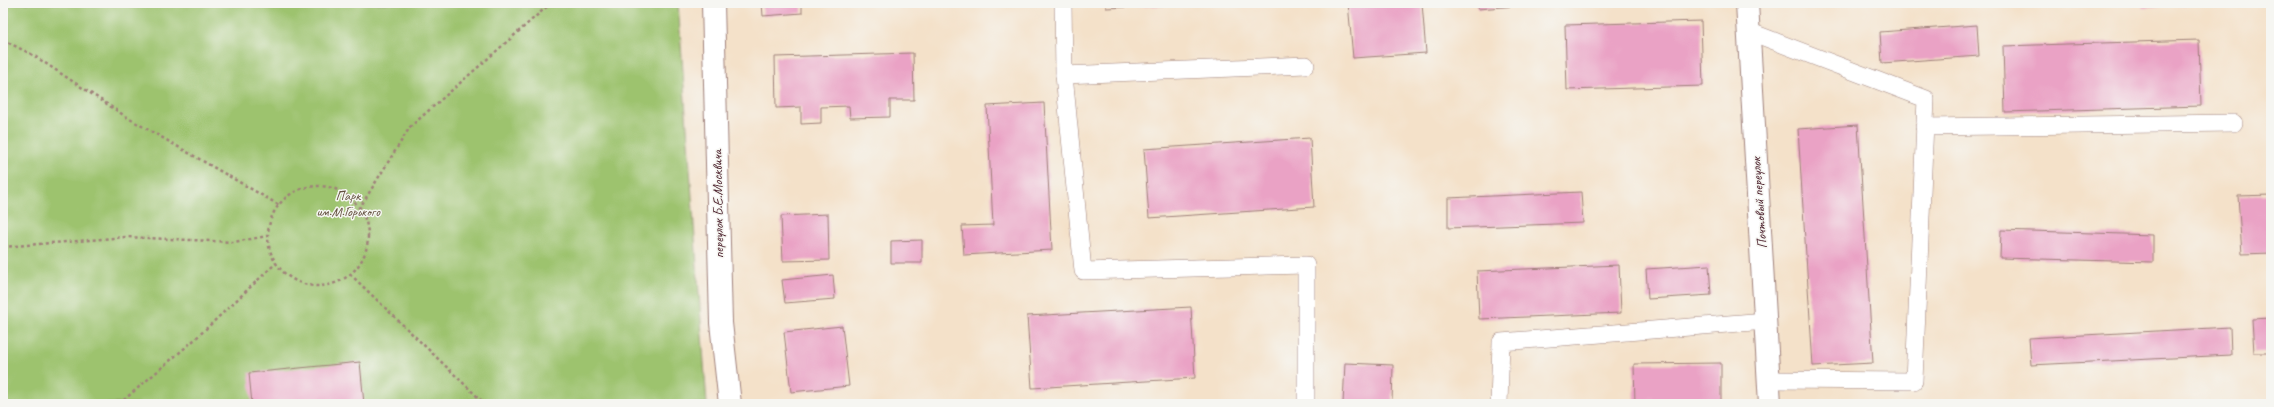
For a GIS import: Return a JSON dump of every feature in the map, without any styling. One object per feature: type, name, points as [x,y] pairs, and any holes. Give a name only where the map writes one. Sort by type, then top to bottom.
[{"type":"street","name":"переулок Б.Е.Москвича","points":[[713,3],[721,323],[730,404]]},
{"type":"street","name":"Почтовый переулок","points":[[1747,3],[1770,380],[1770,404]]},
{"type":"lane","points":[[1063,3],[1064,75],[1083,271],[1306,265],[1306,404]]},
{"type":"lane","points":[[1748,31],[1926,99],[1914,382],[1770,380]]},
{"type":"lane","points":[[1064,75],[1306,65]]},
{"type":"lane","points":[[1924,127],[2234,123]]},
{"type":"lane","points":[[1499,404],[1501,342],[1766,321]]},
{"type":"path","points":[[359,209],[410,127],[551,3]]},
{"type":"path","points":[[3,40],[33,55],[128,118],[279,205]]},
{"type":"path","points":[[322,187],[341,193],[359,209],[366,227],[366,246],[360,264],[342,280],[328,285],[308,285],[290,278],[276,263],[270,251],[268,236],[270,222],[279,205],[290,195],[303,189],[322,187]]},
{"type":"path","points":[[3,247],[126,237],[233,242],[268,236]]},
{"type":"path","points":[[119,404],[193,341],[276,263]]},
{"type":"path","points":[[350,274],[485,404]]},
{"type":"green space","name":"Парк им.М.Горького","points":[[3,3],[678,3],[707,404],[3,404]]},
{"type":"building","points":[[762,3],[802,3],[802,13],[763,16]]},
{"type":"building","points":[[1106,3],[1197,3],[1197,4],[1106,8]]},
{"type":"building","points":[[1348,3],[1422,3],[1426,53],[1353,58]]},
{"type":"building","points":[[1477,3],[1515,3],[1516,6],[1478,9]]},
{"type":"building","points":[[2143,3],[2186,3],[2186,5],[2143,7]]},
{"type":"building","points":[[1701,21],[1703,86],[1567,90],[1565,25]]},
{"type":"building","points":[[1977,25],[1979,56],[1882,63],[1880,32]]},
{"type":"building","points":[[2199,40],[2201,106],[2005,112],[2003,46]]},
{"type":"building","points":[[913,53],[914,100],[890,100],[890,117],[850,118],[849,106],[821,107],[821,123],[801,124],[801,107],[776,108],[775,57]]},
{"type":"building","points":[[1044,103],[1052,250],[964,255],[962,226],[993,225],[987,106]]},
{"type":"building","points":[[1858,125],[1873,363],[1813,366],[1798,129]]},
{"type":"building","points":[[1310,138],[1314,207],[1149,218],[1144,149]]},
{"type":"building","points":[[1581,192],[1583,223],[1448,228],[1448,198]]},
{"type":"building","points":[[2271,195],[2271,253],[2242,254],[2238,196]]},
{"type":"building","points":[[828,214],[829,260],[783,261],[781,216]]},
{"type":"building","points":[[2001,230],[2153,235],[2153,262],[2000,258]]},
{"type":"building","points":[[922,240],[922,263],[891,263],[891,241]]},
{"type":"building","points":[[1619,265],[1621,313],[1479,319],[1477,271]]},
{"type":"building","points":[[1709,265],[1711,295],[1648,299],[1646,269]]},
{"type":"building","points":[[833,275],[835,299],[785,303],[782,280]]},
{"type":"building","points":[[1191,307],[1195,378],[1032,388],[1027,316]]},
{"type":"building","points":[[2271,318],[2271,353],[2254,353],[2252,319]]},
{"type":"building","points":[[842,326],[849,386],[791,392],[784,332]]},
{"type":"building","points":[[2230,327],[2231,355],[2031,365],[2029,338]]},
{"type":"building","points":[[360,362],[364,404],[252,404],[249,373]]},
{"type":"building","points":[[1345,363],[1393,365],[1392,404],[1343,404]]},
{"type":"building","points":[[1721,363],[1721,404],[1635,404],[1634,364]]}]
